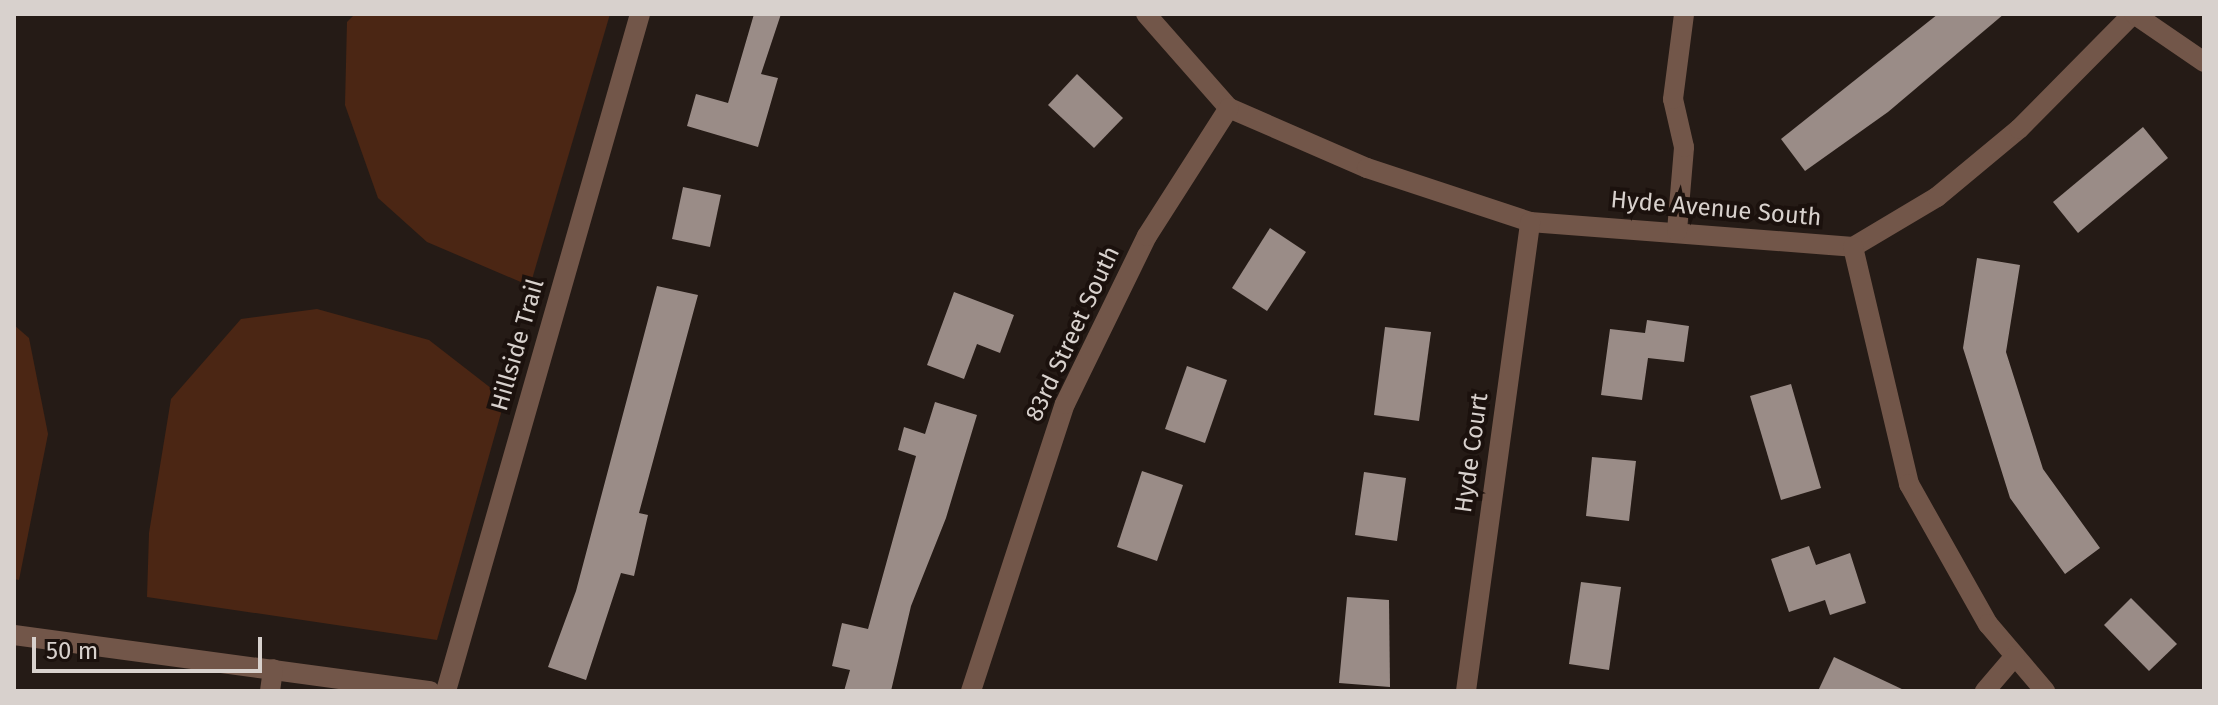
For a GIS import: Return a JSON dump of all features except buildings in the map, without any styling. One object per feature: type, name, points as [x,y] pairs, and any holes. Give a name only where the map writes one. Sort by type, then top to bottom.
[{"type":"street","name":"Hillside Trail","points":[[446,691],[640,14]]},
{"type":"street","name":"Hyde Avenue South","points":[[1146,14],[1229,108],[1367,168],[1530,222],[1853,247],[1909,484],[1988,624],[2045,691]]},
{"type":"street","points":[[1677,231],[1684,147],[1673,99],[1684,14]]},
{"type":"street","points":[[1853,247],[1937,197],[2019,129],[2134,14],[2204,62]]},
{"type":"street","name":"83rd Street South","points":[[971,691],[1065,404],[1147,236],[1229,108]]},
{"type":"street","name":"Hyde Court","points":[[1466,691],[1530,222]]},
{"type":"street","points":[[14,635],[430,691]]},
{"type":"street","points":[[1985,691],[2015,656]]},
{"type":"street","points":[[270,691],[273,669]]},
{"type":"shaded area","points":[[355,14],[610,14],[530,286],[427,242],[378,198],[345,105],[347,22]]},
{"type":"shaded area","points":[[317,309],[429,340],[505,399],[437,640],[147,597],[149,533],[171,399],[241,319]]},
{"type":"shaded area","points":[[14,325],[29,338],[48,434],[19,580],[14,579]]}]
